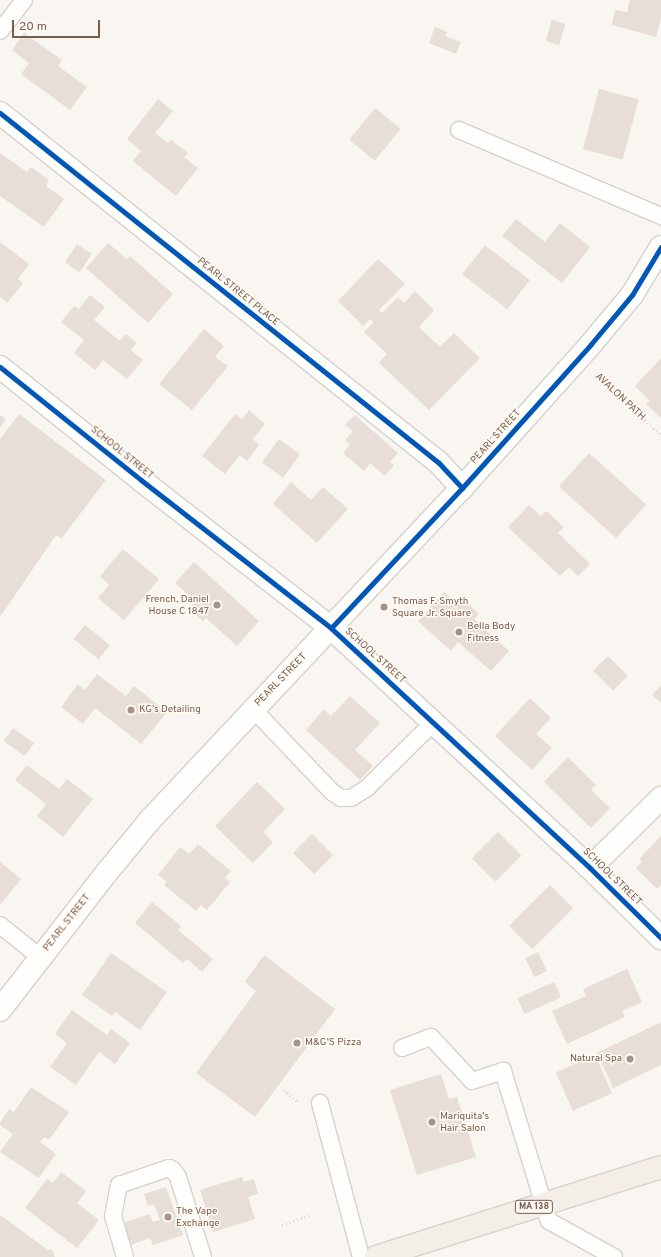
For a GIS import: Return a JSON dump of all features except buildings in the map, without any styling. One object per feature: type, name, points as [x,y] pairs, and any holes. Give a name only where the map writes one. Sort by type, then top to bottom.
[{"type":"main road","name":"MA 138","points":[[376,1257],[661,1167]]},
{"type":"street","name":"PEARL STREET PLACE","points":[[0,113],[439,464],[462,488]]},
{"type":"street","name":"PEARL STREET","points":[[0,1010],[40,957],[150,820],[462,488],[578,358],[632,295],[661,247]]},
{"type":"street","name":"SCHOOL STREET","points":[[0,367],[141,480],[331,628],[590,868],[661,938]]},
{"type":"street","points":[[590,868],[661,798]]},
{"type":"lane","points":[[0,31],[24,0]]},
{"type":"lane","points":[[459,130],[661,216]]},
{"type":"lane","points":[[253,709],[332,792],[341,798],[351,798],[367,788],[434,722]]},
{"type":"lane","points":[[0,925],[40,957]]},
{"type":"lane","points":[[402,1048],[431,1037],[472,1081],[503,1071],[549,1221],[614,1257]]},
{"type":"lane","points":[[320,1103],[361,1257]]},
{"type":"lane","points":[[125,1257],[113,1216],[119,1185],[169,1168],[173,1170],[178,1177],[203,1257]]},
{"type":"path","points":[[284,1090],[302,1105]]},
{"type":"path","points":[[282,1225],[311,1215]]},
{"type":"cycle path","points":[[0,113],[439,463],[462,488]]},
{"type":"cycle path","points":[[331,628],[462,488],[591,344],[632,295],[661,247]]},
{"type":"cycle path","points":[[0,367],[141,480],[331,628],[590,868],[661,938]]},
{"type":"place","name":"French, Daniel House C 1847","points":[[217,605]]},
{"type":"place","name":"Thomas F. Smyth Square Jr. Square","points":[[384,607]]},
{"type":"place","name":"Bella Body Fitness","points":[[459,632]]},
{"type":"place","name":"KG’s Detailing","points":[[131,710]]},
{"type":"place","name":"M&G'S Pizza","points":[[297,1043]]},
{"type":"place","name":"Natural Spa","points":[[630,1059]]},
{"type":"place","name":"Mariquita's Hair Salon","points":[[432,1122]]},
{"type":"place","name":"The Vape Exchange","points":[[168,1217]]}]
